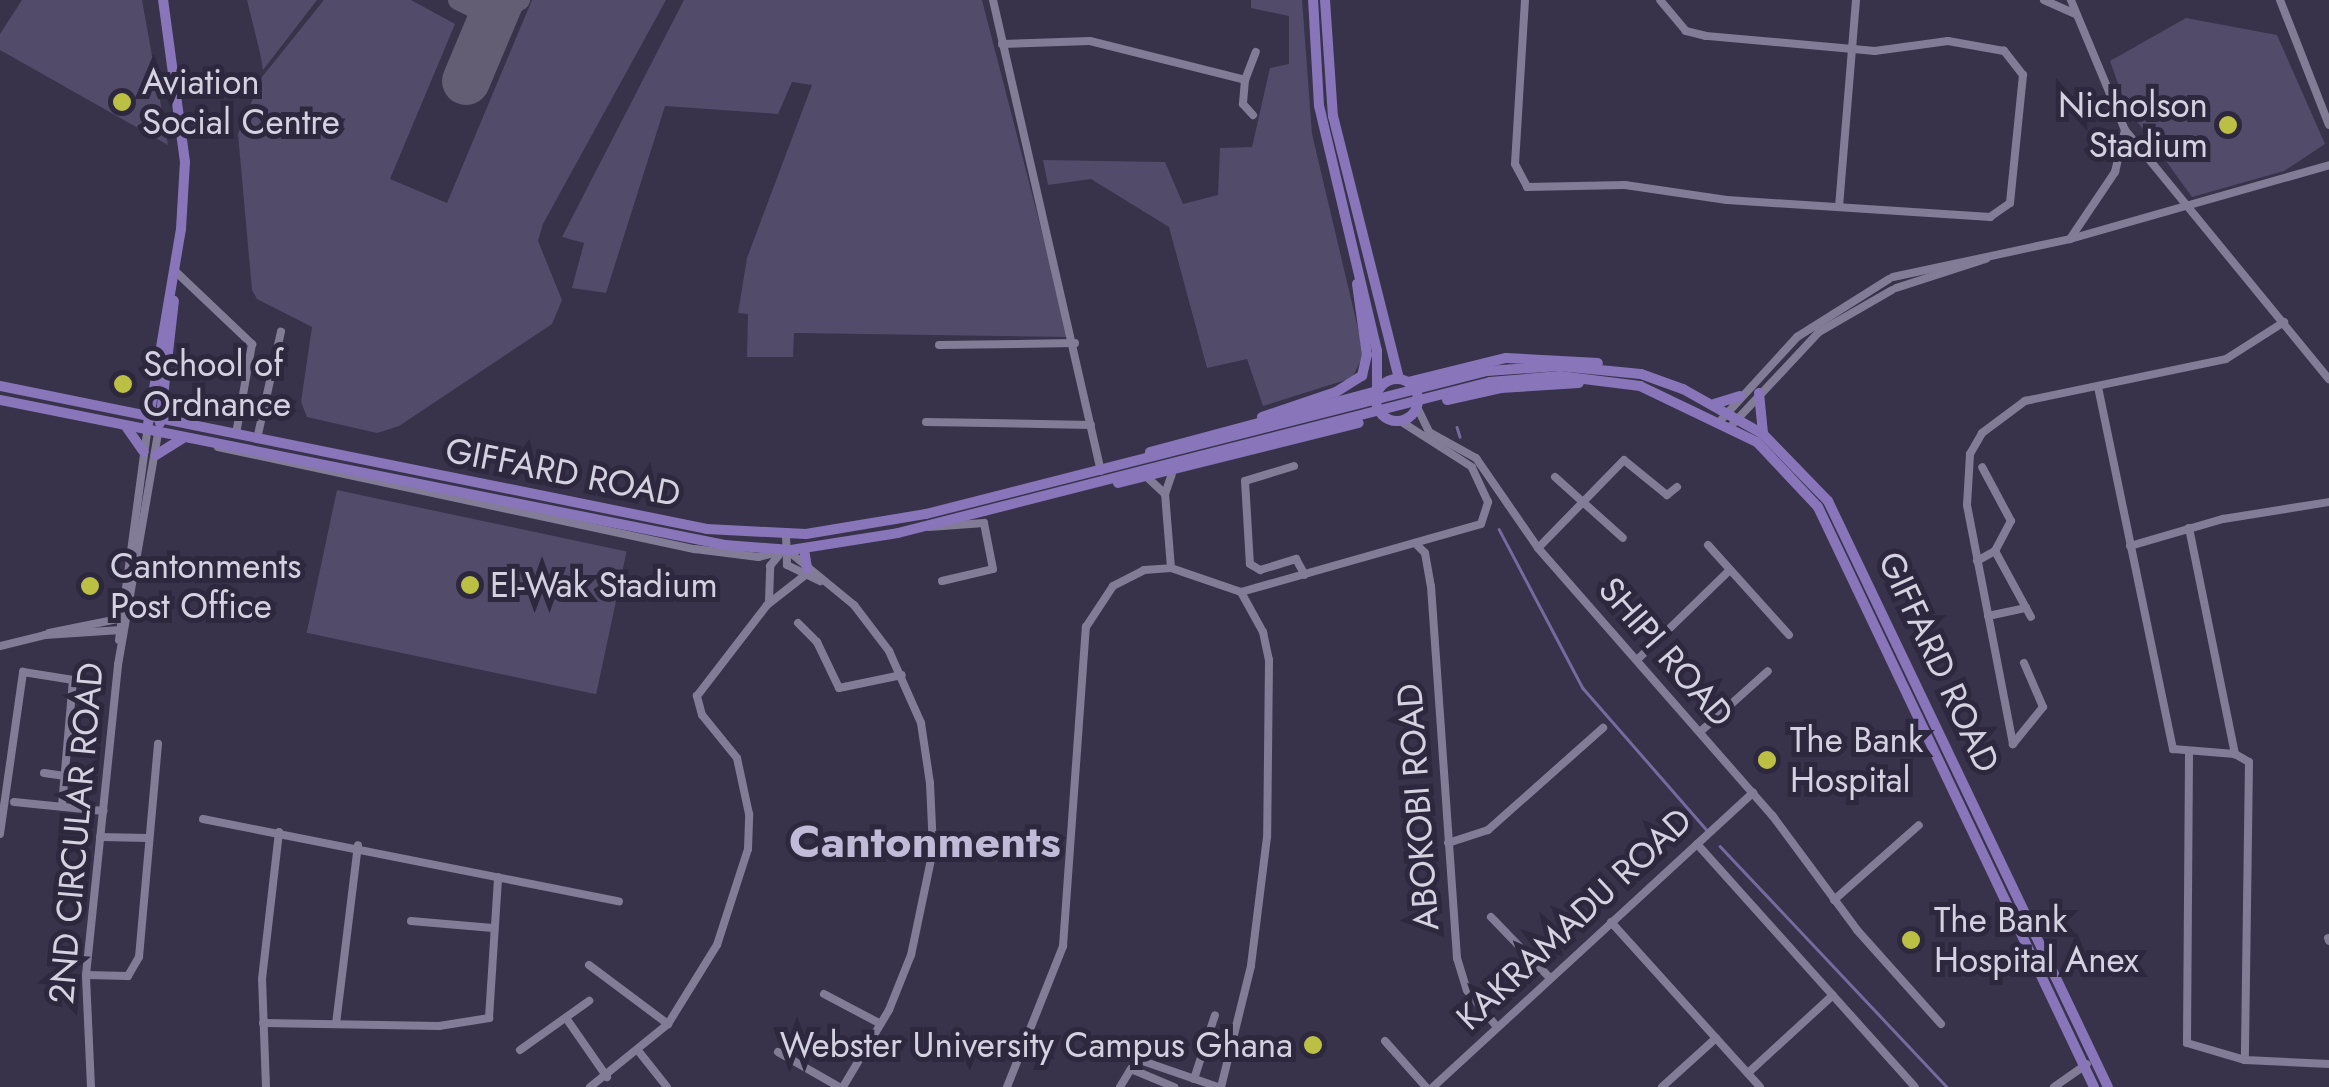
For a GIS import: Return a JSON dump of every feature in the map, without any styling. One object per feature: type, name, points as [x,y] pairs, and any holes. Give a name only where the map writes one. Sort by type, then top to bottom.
[{"type":"main road","points":[[153,433],[184,162],[164,0]]},
{"type":"main road","points":[[1313,0],[1319,106],[1379,361],[1377,391],[1383,416],[1400,421],[1417,407],[1403,380],[1332,116],[1324,0]]},
{"type":"main road","points":[[1254,433],[1362,376],[1367,356],[1359,273]]},
{"type":"main road","name":"GIFFARD ROAD","points":[[0,400],[725,545],[787,550],[924,526],[1088,485],[1254,433],[1403,380],[1506,358],[1576,357],[1764,434],[1828,500],[1851,539],[2090,1063],[2094,1087]]},
{"type":"main road","name":"GIFFARD ROAD","points":[[1417,407],[1502,388],[1610,373]]},
{"type":"main road","name":"GIFFARD ROAD","points":[[0,386],[707,529],[786,534],[869,526],[1489,377],[1610,373],[1714,404],[1791,475],[1842,546],[2090,1063],[2108,1087]]},
{"type":"main road","points":[[1759,392],[1764,434]]},
{"type":"main road","points":[[1714,404],[1740,396]]},
{"type":"main road","name":"GIFFARD ROAD","points":[[1088,485],[1172,474],[1383,416]]},
{"type":"main road","points":[[126,428],[150,454],[183,438]]},
{"type":"main road","points":[[804,549],[806,572]]},
{"type":"street","points":[[994,0],[1075,343],[1101,471]]},
{"type":"street","points":[[1525,0],[1515,164],[1523,184],[1625,185],[1990,218],[2010,203],[2022,115],[2023,75],[2004,51],[1948,40],[1915,49],[1850,49],[1686,31],[1660,0]]},
{"type":"street","points":[[1838,207],[1856,0]]},
{"type":"street","points":[[2044,0],[2076,14]]},
{"type":"street","points":[[2071,0],[2125,130],[2190,204],[2329,379]]},
{"type":"street","points":[[2280,0],[2329,126]]},
{"type":"street","points":[[1002,44],[1090,41],[1245,80]]},
{"type":"street","points":[[1252,114],[1243,104],[1245,80],[1256,52]]},
{"type":"street","points":[[2070,238],[2115,172],[2125,130]]},
{"type":"street","points":[[1729,419],[1740,396],[1796,337],[1891,278],[2070,238],[2329,165]]},
{"type":"street","points":[[1729,419],[1820,332],[1894,289],[1991,256]]},
{"type":"street","points":[[174,270],[252,344],[236,434]]},
{"type":"street","points":[[2024,662],[2043,707],[2013,744],[1977,561],[1967,474],[1982,433],[2024,401],[2226,360],[2284,322]]},
{"type":"street","points":[[258,438],[281,332]]},
{"type":"street","points":[[939,345],[1075,343]]},
{"type":"street","points":[[2098,387],[2173,749],[2190,755],[2235,754],[2249,762],[2244,1060]]},
{"type":"street","name":"SHIPI ROAD","points":[[1417,407],[1430,432],[1476,458],[1538,548],[1753,793],[1834,900],[1942,1024]]},
{"type":"street","points":[[1007,1087],[1063,946],[1086,628],[1113,586],[1144,570],[1171,568],[1242,592],[1474,529],[1484,519],[1488,502],[1470,464],[1400,421]]},
{"type":"street","points":[[926,422],[1092,425]]},
{"type":"street","name":"2ND CIRCULAR ROAD","points":[[90,1087],[86,975],[121,630],[153,433]]},
{"type":"street","points":[[1538,548],[1624,460],[1666,495],[1677,487]]},
{"type":"street","points":[[1294,466],[1244,483],[1250,564],[1260,570],[1296,559],[1305,575]]},
{"type":"street","points":[[1977,561],[1995,551],[2011,520],[1982,467]]},
{"type":"street","points":[[1171,568],[1165,494],[1172,474]]},
{"type":"street","points":[[1554,477],[1623,538]]},
{"type":"street","points":[[1149,479],[1165,494]]},
{"type":"street","points":[[2130,546],[2189,528],[2329,502]]},
{"type":"street","points":[[924,526],[984,523],[997,508]]},
{"type":"street","points":[[942,581],[993,569],[984,523]]},
{"type":"street","points":[[2189,528],[2235,754]]},
{"type":"street","points":[[778,1052],[841,1087],[881,1024],[910,955],[933,850],[928,760],[902,675],[870,622],[829,584],[806,572],[787,550],[786,534]]},
{"type":"street","name":"ABOKOBI ROAD","points":[[1410,545],[1425,553],[1428,571],[1461,975],[1497,1027]]},
{"type":"street","points":[[1708,545],[1789,635]]},
{"type":"street","points":[[767,605],[770,566],[787,550]]},
{"type":"street","points":[[1389,551],[1418,552],[1428,571]]},
{"type":"street","points":[[1988,616],[2028,613],[1995,551]]},
{"type":"street","points":[[1638,660],[1730,570]]},
{"type":"street","points":[[590,1087],[640,1053],[668,1024],[717,945],[748,850],[745,782],[697,696],[767,605],[806,572]]},
{"type":"street","points":[[1131,1057],[1219,1087],[1226,1074],[1257,928],[1272,754],[1263,632],[1242,592]]},
{"type":"street","points":[[0,646],[123,618]]},
{"type":"street","points":[[798,623],[817,642],[839,688],[902,675]]},
{"type":"street","points":[[45,635],[121,630]]},
{"type":"street","points":[[1700,732],[1768,671]]},
{"type":"street","points":[[0,834],[4,765],[22,672],[74,680],[62,807]]},
{"type":"street","points":[[1448,843],[1488,830],[1603,728]]},
{"type":"street","points":[[0,730],[13,732]]},
{"type":"street","points":[[86,975],[133,973],[158,744]]},
{"type":"street","points":[[2190,755],[2188,1043],[2244,1060],[2329,1064]]},
{"type":"street","points":[[44,773],[65,776]]},
{"type":"street","name":"KAKRAMADU ROAD","points":[[1430,1087],[1753,793]]},
{"type":"street","points":[[14,802],[104,812]]},
{"type":"street","points":[[202,820],[358,846],[619,900]]},
{"type":"street","points":[[1834,900],[1919,825]]},
{"type":"street","points":[[266,1087],[263,1024],[279,832]]},
{"type":"street","points":[[100,836],[148,838]]},
{"type":"street","points":[[1697,844],[1916,1087]]},
{"type":"street","points":[[336,1024],[358,846]]},
{"type":"street","points":[[263,1024],[439,1026],[489,1018],[498,877]]},
{"type":"street","points":[[1491,917],[1550,978]]},
{"type":"street","points":[[411,921],[493,928]]},
{"type":"street","points":[[1611,922],[1760,1087]]},
{"type":"street","points":[[589,964],[668,1024]]},
{"type":"street","points":[[824,994],[881,1024]]},
{"type":"street","points":[[1748,1074],[1833,995]]},
{"type":"street","points":[[520,1050],[589,1000]]},
{"type":"street","points":[[1194,1079],[1215,1016]]},
{"type":"street","points":[[566,1018],[607,1077]]},
{"type":"street","points":[[1662,1087],[1716,1038]]},
{"type":"street","points":[[1386,1042],[1430,1087]]},
{"type":"street","points":[[640,1053],[667,1087]]},
{"type":"street","points":[[2054,1087],[2065,1084],[2090,1063]]},
{"type":"street","points":[[1120,1087],[1130,1069],[1174,1087]]},
{"type":"street","points":[[1226,1074],[1229,1087]]},
{"type":"shaded area","name":"Aviation Social Centre","points":[[22,0],[142,0],[168,145],[0,50],[0,34]]},
{"type":"shaded area","points":[[247,0],[317,0],[263,70],[260,53]]},
{"type":"shaded area","points":[[324,0],[411,0],[455,24],[390,179],[447,203],[532,0],[666,0],[543,224],[538,241],[562,300],[552,324],[399,426],[377,433],[307,417],[301,402],[312,327],[257,299],[252,290],[238,134],[262,77]]},
{"type":"shaded area","points":[[684,0],[982,0],[1069,337],[794,333],[793,357],[747,357],[748,314],[738,313],[747,258],[812,85],[792,82],[778,114],[665,106],[606,293],[572,288],[584,243],[562,237]]},
{"type":"shaded area","points":[[1251,0],[1302,0],[1312,134],[1364,354],[1352,378],[1263,406],[1247,359],[1207,368],[1169,227],[1091,179],[1048,185],[1043,160],[1165,162],[1183,204],[1218,195],[1220,148],[1252,147],[1270,68],[1289,64],[1289,16],[1251,8]]},
{"type":"shaded area","name":"Nicholson Stadium","points":[[2186,18],[2277,35],[2325,144],[2284,171],[2192,197],[2126,106],[2110,61]]},
{"type":"shaded area","name":"El-Wak Stadium","points":[[337,490],[627,552],[596,694],[307,633]]},
{"type":"waterway","points":[[1457,427],[1460,437]]},
{"type":"waterway","points":[[1499,529],[1583,688],[1706,829]]},
{"type":"waterway","points":[[1720,846],[1947,1087]]},
{"type":"taxiway","points":[[458,0],[481,11],[501,11],[520,0]]},
{"type":"runway","points":[[466,81],[500,0]]},
{"type":"place","name":"Aviation Social Centre","points":[[122,102]]},
{"type":"place","name":"Nicholson Stadium","points":[[2228,125]]},
{"type":"place","name":"School of Ordnance","points":[[123,384]]},
{"type":"place","name":"El-Wak Stadium","points":[[470,585]]},
{"type":"place","name":"Cantonments Post Office","points":[[90,586]]},
{"type":"place","name":"The Bank Hospital","points":[[1767,760]]},
{"type":"place","name":"The Bank Hospital Anex","points":[[1911,940]]},
{"type":"place","name":"Webster University Campus Ghana","points":[[1313,1045]]},
{"type":"district","name":"Cantonments","points":[[925,842]]}]
